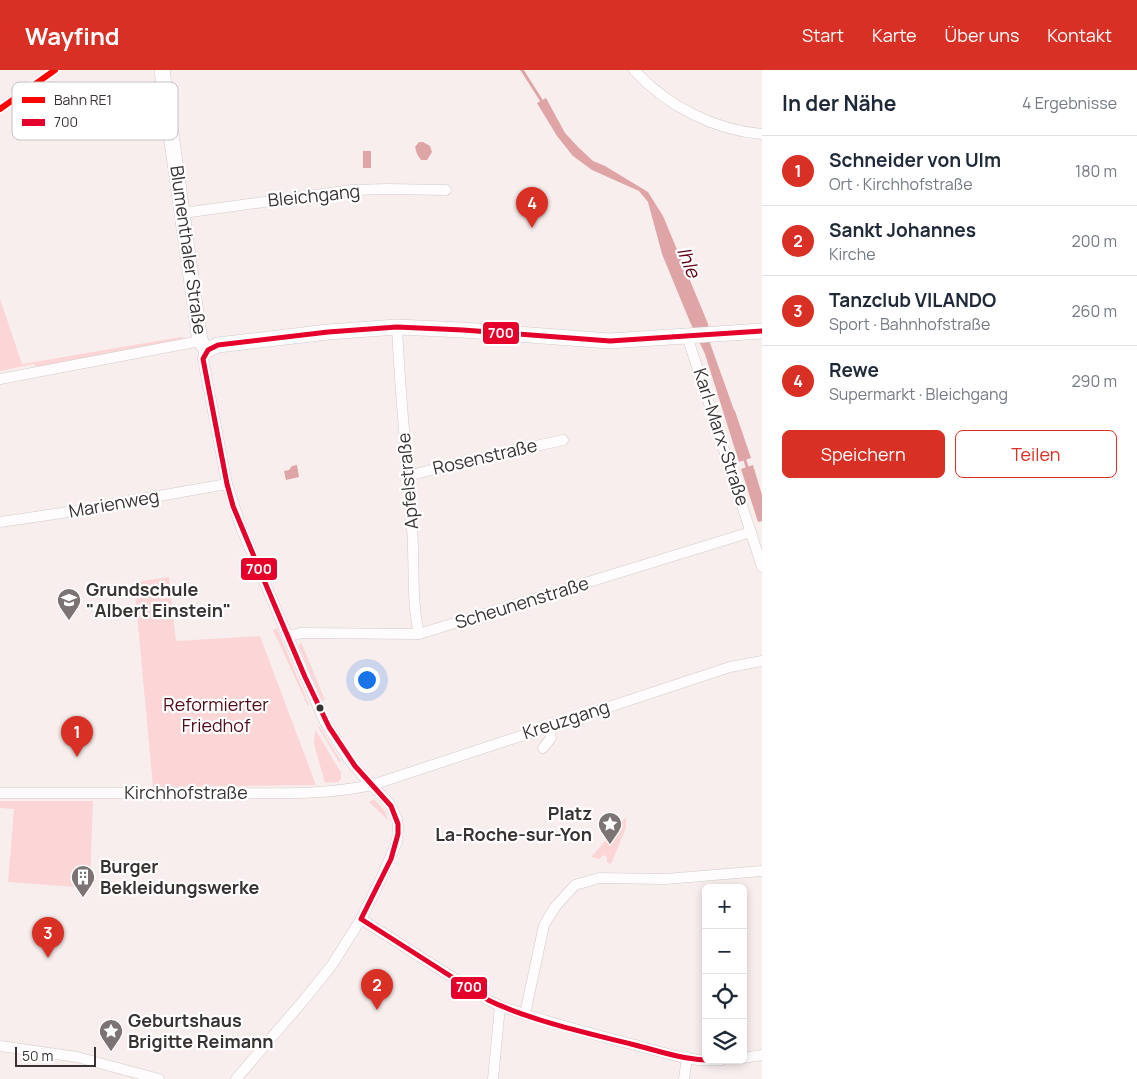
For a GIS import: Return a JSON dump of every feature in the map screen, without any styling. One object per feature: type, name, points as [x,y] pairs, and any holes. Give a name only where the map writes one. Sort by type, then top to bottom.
[{"type":"street","points":[[634,70],[651,87],[689,112],[730,129],[762,134]]},
{"type":"street","name":"Blumenthaler Straße","points":[[172,140],[204,345],[203,359],[227,484],[242,530],[324,720],[350,761],[394,811],[397,819],[398,833],[392,855],[361,919],[332,966],[236,1079]]},
{"type":"street","name":"Bleichgang","points":[[183,213],[352,190],[446,190]]},
{"type":"street","points":[[0,379],[204,345],[397,327],[610,341],[762,331]]},
{"type":"street","name":"Apfelstraße","points":[[397,327],[400,398],[414,558],[414,605],[419,634]]},
{"type":"street","name":"Karl-Marx-Straße","points":[[689,336],[762,567]]},
{"type":"street","name":"Rosenstraße","points":[[408,476],[563,440]]},
{"type":"street","name":"Marienweg","points":[[0,522],[227,484]]},
{"type":"street","name":"Scheunenstraße","points":[[287,636],[301,633],[419,634],[752,532]]},
{"type":"street","name":"Kreuzgang","points":[[372,785],[730,667],[762,661]]},
{"type":"street","points":[[543,748],[551,738],[548,726]]},
{"type":"street","name":"Kirchhofstraße","points":[[0,793],[320,792],[372,785]]},
{"type":"street","points":[[525,1014],[540,938],[548,918],[566,893],[575,885],[599,878],[649,880],[762,871]]},
{"type":"street","points":[[361,919],[500,1006],[608,1039],[702,1060]]},
{"type":"street","points":[[493,1079],[500,1006]]},
{"type":"street","points":[[0,1046],[77,1057],[159,1079]]},
{"type":"street","points":[[747,1058],[762,1056]]},
{"type":"street","points":[[684,1079],[687,1057]]},
{"type":"green space","points":[[0,299],[22,364],[181,337],[184,339],[37,367],[34,364],[0,371]]},
{"type":"green space","name":"Reformierter Friedhof","points":[[169,577],[176,641],[260,636],[316,785],[153,787],[134,582]]},
{"type":"green space","points":[[277,628],[309,705],[308,706],[273,630]]},
{"type":"green space","points":[[301,642],[325,700],[322,701],[300,649],[299,644]]},
{"type":"green space","points":[[319,726],[341,761],[339,762]]},
{"type":"green space","points":[[315,729],[341,773],[341,779],[338,782],[325,783],[314,744]]},
{"type":"green space","points":[[374,799],[385,811],[388,820],[369,802]]},
{"type":"green space","points":[[0,801],[93,801],[90,888],[8,882],[14,809],[0,808]]},
{"type":"green space","points":[[626,817],[626,828],[612,862],[610,864],[607,862],[607,857],[603,855],[599,859],[591,857]]},
{"type":"shaded area","points":[[546,98],[565,133],[578,147],[593,161],[605,166],[648,192],[663,216],[708,324],[710,343],[751,458],[739,462],[705,354],[662,254],[648,202],[639,191],[592,170],[573,156],[557,136],[537,103]]},
{"type":"shaded area","points":[[419,142],[430,146],[432,152],[427,160],[421,160],[417,154],[415,147]]},
{"type":"shaded area","points":[[363,151],[371,151],[371,168],[363,168]]},
{"type":"shaded area","points":[[297,465],[299,477],[286,480],[284,471]]},
{"type":"shaded area","points":[[753,465],[762,495],[762,521],[758,522],[741,469]]},
{"type":"waterway","name":"Ihle","points":[[522,70],[543,103]]},
{"type":"waterway","name":"Ihle","points":[[744,457],[748,470]]},
{"type":"rail line","name":"RE1","points":[[38,82],[55,70]]},
{"type":"rail line","name":"RE1","points":[[0,109],[12,100]]},
{"type":"transit line","name":"700","points":[[702,1060],[674,1055],[558,1025],[504,1007],[488,1000],[361,919],[391,859],[398,834],[398,824],[391,806],[355,766],[329,727],[305,677],[258,566],[233,506],[227,484],[203,359],[208,350],[218,345],[328,332],[397,327],[610,341],[762,331]]},
{"type":"place","name":"Rewe","points":[[532,228]]},
{"type":"place","name":"Grundschule \"Albert Einstein\"","points":[[69,621]]},
{"type":"place","name":"Schneider von Ulm","points":[[77,757]]},
{"type":"place","name":"Platz La-Roche-sur-Yon","points":[[610,845]]},
{"type":"place","name":"Burger Bekleidungswerke","points":[[83,898]]},
{"type":"place","name":"Tanzclub VILANDO","points":[[48,958]]},
{"type":"place","name":"Sankt Johannes","points":[[377,1010]]},
{"type":"place","name":"Geburtshaus Brigitte Reimann","points":[[111,1052]]}]
